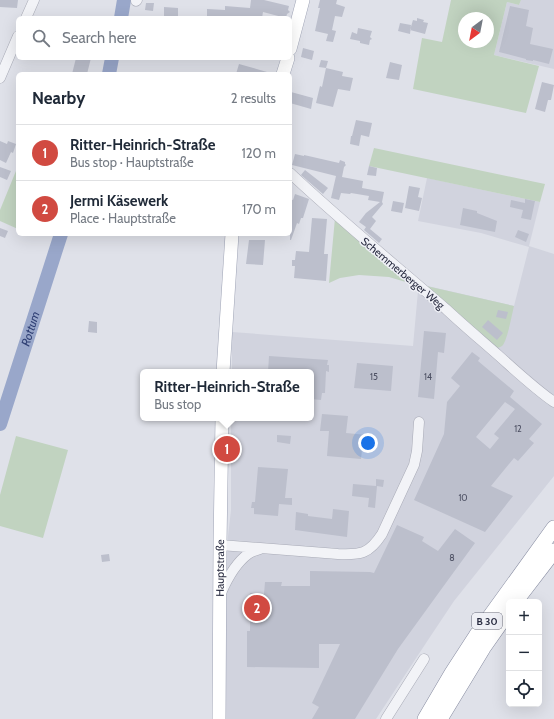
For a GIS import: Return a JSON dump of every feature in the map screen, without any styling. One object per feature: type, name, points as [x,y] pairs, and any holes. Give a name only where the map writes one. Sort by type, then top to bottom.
[{"type":"highway","name":"B 30","points":[[425,719],[476,636],[554,528]]},
{"type":"highway","points":[[518,599],[554,551]]},
{"type":"highway","name":"B 30","points":[[440,719],[483,648],[506,615]]},
{"type":"main road","points":[[292,41],[303,0]]},
{"type":"main road","points":[[284,72],[287,60]]},
{"type":"main road","points":[[223,369],[232,236]]},
{"type":"main road","name":"Hauptstraße","points":[[219,719],[219,597],[222,421]]},
{"type":"street","points":[[27,16],[34,0]]},
{"type":"street","points":[[0,78],[16,41]]},
{"type":"street","name":"Schemmerberger Weg","points":[[292,175],[516,372],[554,402]]},
{"type":"street","points":[[220,545],[354,554],[367,551],[382,534],[414,465],[417,450],[419,422]]},
{"type":"street","points":[[219,597],[225,583],[236,566],[249,553],[262,548]]},
{"type":"street","points":[[386,719],[424,660]]},
{"type":"shaded area","points":[[521,0],[554,0],[554,69],[494,55],[507,2],[519,5]]},
{"type":"shaded area","points":[[427,178],[540,202],[529,246],[554,254],[554,476],[454,601],[376,719],[225,719],[226,554],[231,510],[231,421],[314,421],[314,369],[232,369],[232,332],[413,346],[418,291],[423,285],[514,306],[529,247],[481,233],[418,221]]},
{"type":"green space","points":[[451,0],[521,0],[519,5],[507,2],[494,55],[539,66],[526,113],[413,89],[422,38],[442,42]]},
{"type":"green space","points":[[374,148],[545,184],[540,202],[369,166]]},
{"type":"green space","points":[[16,171],[16,228],[0,221],[0,210]]},
{"type":"green space","points":[[335,218],[409,283],[389,277],[359,275],[340,278],[329,283]]},
{"type":"green space","points":[[422,285],[514,306],[507,334],[502,346],[499,348],[493,348]]},
{"type":"green space","points":[[16,436],[68,450],[43,538],[0,526],[0,495]]},
{"type":"building","points":[[0,0],[18,0],[17,8],[0,7]]},
{"type":"building","points":[[251,0],[264,0],[289,6],[288,10],[290,12],[286,16],[278,16],[263,12],[262,16],[207,16],[207,9],[225,10],[225,6],[250,8]]},
{"type":"building","points":[[320,0],[337,0],[336,4],[345,7],[342,17],[335,16],[332,30],[336,31],[333,42],[326,41],[328,34],[315,31],[320,8],[318,8]]},
{"type":"building","points":[[146,3],[154,3],[153,11],[145,10]]},
{"type":"building","points":[[510,6],[529,10],[526,26],[533,28],[530,44],[553,49],[549,64],[526,60],[499,52]]},
{"type":"building","points":[[164,7],[178,8],[178,16],[164,16]]},
{"type":"building","points":[[417,18],[428,23],[425,34],[410,30],[413,20],[417,21]]},
{"type":"building","points":[[400,23],[411,25],[410,34],[398,31]]},
{"type":"building","points":[[358,28],[372,31],[370,37],[372,39],[370,40],[369,45],[350,39],[352,32],[357,34]]},
{"type":"building","points":[[303,48],[314,51],[312,60],[301,57]]},
{"type":"building","points":[[76,60],[90,60],[88,72],[72,72]]},
{"type":"building","points":[[321,60],[328,61],[326,68],[319,67]]},
{"type":"building","points":[[390,62],[402,65],[399,80],[386,78]]},
{"type":"building","points":[[239,64],[267,72],[237,72]]},
{"type":"building","points":[[326,68],[343,72],[342,76],[353,78],[350,91],[338,89],[333,107],[316,103],[320,86],[322,87]]},
{"type":"building","points":[[542,82],[554,85],[551,100],[548,100],[545,112],[535,109]]},
{"type":"building","points":[[292,92],[313,98],[311,109],[292,104]]},
{"type":"building","points":[[356,120],[372,123],[369,137],[361,135],[359,146],[350,144]]},
{"type":"building","points":[[0,141],[7,144],[8,141],[16,144],[13,153],[11,152],[6,163],[0,160]]},
{"type":"building","points":[[295,154],[339,163],[340,160],[345,162],[346,165],[344,167],[342,177],[363,181],[362,188],[384,192],[383,204],[372,217],[376,221],[370,229],[382,239],[379,243],[364,230],[366,227],[359,222],[366,213],[380,202],[368,200],[369,196],[351,193],[341,193],[339,200],[331,198],[336,176],[292,165]]},
{"type":"building","points":[[369,166],[377,168],[376,176],[367,175]]},
{"type":"building","points":[[0,167],[11,171],[7,180],[0,177]]},
{"type":"building","points":[[305,170],[328,188],[323,194],[301,175]]},
{"type":"building","points":[[409,186],[420,188],[418,197],[422,198],[419,211],[405,208]]},
{"type":"building","points":[[295,194],[309,199],[303,218],[301,218],[299,224],[297,223],[291,240],[290,240],[290,236],[292,236],[293,200]]},
{"type":"building","points":[[525,199],[535,201],[531,220],[521,218],[523,210],[510,207],[511,200],[525,203]]},
{"type":"building","points":[[393,201],[404,203],[402,213],[391,211]]},
{"type":"building","points":[[463,208],[477,211],[477,213],[497,221],[495,232],[460,225]]},
{"type":"building","points":[[312,218],[327,219],[324,254],[328,254],[326,281],[294,278],[295,266],[292,266],[292,260],[295,260],[296,251],[309,252]]},
{"type":"building","points":[[0,228],[8,231],[5,238],[0,236]]},
{"type":"building","points":[[518,230],[529,234],[526,242],[515,237]]},
{"type":"building","points":[[249,240],[265,240],[263,265],[246,264]]},
{"type":"building","points":[[498,310],[508,312],[506,319],[496,317]]},
{"type":"building","points":[[488,320],[503,333],[497,340],[482,327]]},
{"type":"building","points":[[89,321],[97,322],[97,333],[88,332]]},
{"type":"building","points":[[424,331],[446,333],[444,353],[438,352],[434,399],[418,397]]},
{"type":"building","points":[[472,352],[480,358],[478,361],[514,391],[510,397],[542,424],[529,439],[534,443],[518,461],[514,458],[491,486],[513,496],[485,532],[414,500],[444,434],[447,402],[460,386],[451,378]],"holes":[[[505,402],[515,409],[494,434],[499,438],[490,449],[476,437]]]},
{"type":"building","points":[[269,356],[328,360],[327,365],[329,365],[329,372],[326,371],[325,393],[322,393],[321,400],[314,399],[314,369],[268,369]]},
{"type":"building","points":[[357,363],[393,366],[391,391],[354,388]]},
{"type":"building","points":[[322,414],[348,416],[346,433],[367,435],[366,441],[363,441],[361,459],[327,456],[329,431],[320,431]]},
{"type":"building","points":[[277,435],[291,436],[290,444],[277,442]]},
{"type":"building","points":[[258,467],[288,469],[285,498],[292,498],[292,505],[279,504],[278,516],[254,514],[254,508],[251,508],[252,502],[255,502]]},
{"type":"building","points":[[376,479],[384,480],[383,487],[377,486],[375,508],[368,507],[369,498],[352,496],[353,484],[376,486]]},
{"type":"building","points":[[333,509],[349,511],[347,537],[295,530],[296,512],[308,514],[308,516],[332,519]]},
{"type":"building","points":[[397,525],[424,537],[422,541],[438,551],[455,529],[475,543],[398,649],[355,719],[312,719],[319,707],[312,703],[340,644],[319,644],[319,668],[247,667],[247,631],[250,631],[250,593],[264,594],[265,582],[282,582],[281,586],[310,586],[310,571],[374,573]]},
{"type":"building","points":[[109,554],[110,561],[102,562],[101,555]]},
{"type":"waterway","name":"Rottum","points":[[121,16],[124,0]]},
{"type":"waterway","name":"Rottum","points":[[109,72],[112,60]]},
{"type":"waterway","name":"Rottum","points":[[0,424],[60,236]]},
{"type":"place","name":"Ritter-Heinrich-Straße","points":[[227,449]]},
{"type":"place","name":"Jermi Käsewerk","points":[[257,608]]}]
